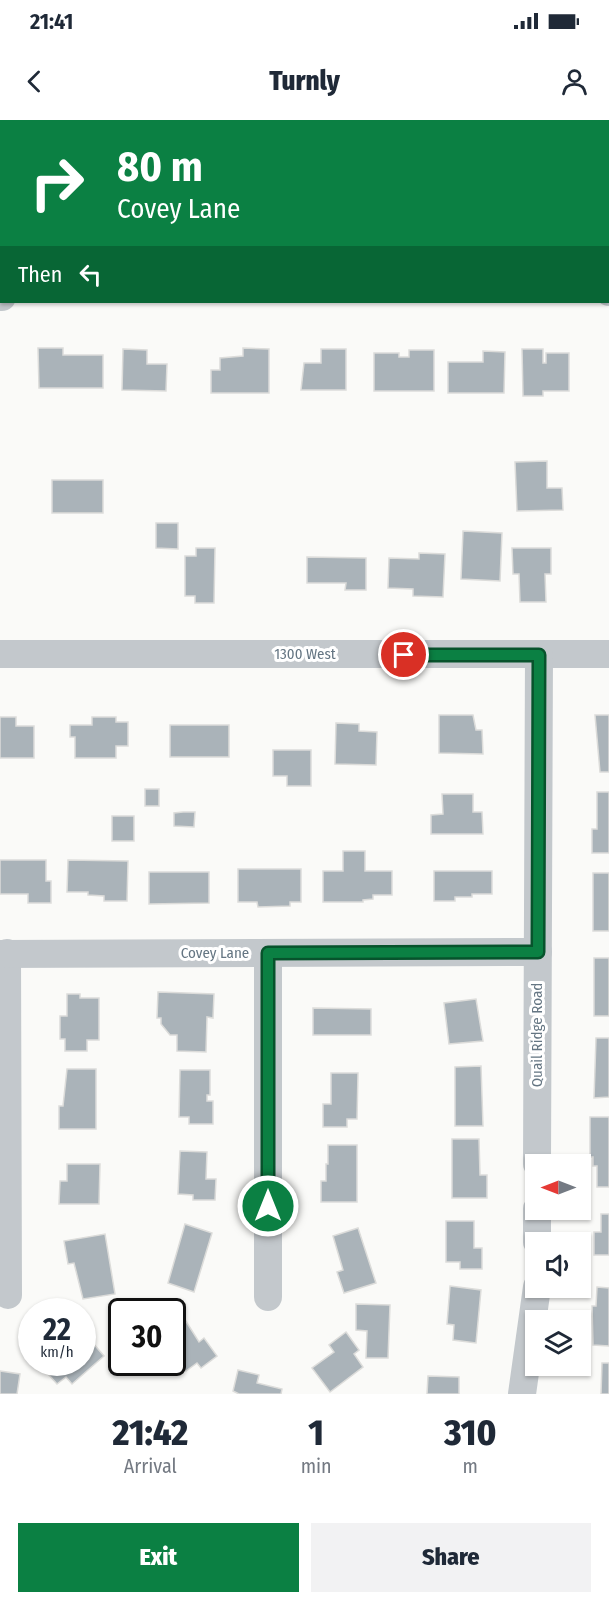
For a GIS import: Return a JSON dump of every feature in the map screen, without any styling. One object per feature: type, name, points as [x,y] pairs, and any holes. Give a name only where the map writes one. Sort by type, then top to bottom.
[{"type":"street","name":"1300 West","points":[[0,654],[609,654]]},
{"type":"street","name":"Quail Ridge Road","points":[[537,1154],[539,655]]},
{"type":"street","name":"Covey Lane","points":[[4,953],[538,952]]},
{"type":"street","points":[[4,953],[8,1295]]},
{"type":"street","points":[[268,953],[268,1297]]},
{"type":"street","points":[[522,1394],[535,1298]]},
{"type":"building","points":[[38,348],[63,348],[63,355],[103,355],[103,388],[39,388]]},
{"type":"building","points":[[243,348],[269,349],[269,393],[211,393],[211,370],[220,370],[220,358],[243,356]]},
{"type":"building","points":[[123,349],[147,350],[147,364],[167,364],[166,391],[122,390]]},
{"type":"building","points":[[321,349],[346,349],[346,390],[301,390],[304,363],[321,363]]},
{"type":"building","points":[[522,349],[543,349],[543,363],[546,363],[546,353],[569,353],[569,391],[543,391],[543,396],[523,396]]},
{"type":"building","points":[[409,350],[434,350],[434,391],[374,391],[374,353],[399,353],[399,357],[409,357]]},
{"type":"building","points":[[483,351],[505,352],[504,393],[448,393],[448,362],[483,362]]},
{"type":"building","points":[[547,461],[547,488],[562,488],[563,510],[517,511],[515,462]]},
{"type":"building","points":[[52,480],[103,480],[103,513],[52,513]]},
{"type":"building","points":[[156,523],[178,523],[178,549],[156,548]]},
{"type":"building","points":[[463,531],[502,533],[500,581],[461,579]]},
{"type":"building","points":[[196,548],[215,548],[214,603],[195,603],[195,596],[185,596],[185,556],[196,556]]},
{"type":"building","points":[[512,548],[551,548],[551,574],[545,574],[546,602],[520,602],[519,574],[513,574]]},
{"type":"building","points":[[419,553],[445,554],[443,597],[413,596],[413,589],[388,588],[389,558],[419,559]]},
{"type":"building","points":[[307,557],[366,558],[366,590],[345,590],[346,583],[307,583]]},
{"type":"building","points":[[439,715],[473,715],[476,730],[482,730],[483,754],[439,753]]},
{"type":"building","points":[[595,715],[609,715],[609,772],[600,772]]},
{"type":"building","points":[[0,717],[16,717],[16,726],[34,726],[34,758],[0,758]]},
{"type":"building","points":[[92,717],[116,717],[116,722],[128,722],[128,746],[116,746],[116,758],[75,758],[75,737],[70,737],[70,725],[92,725]]},
{"type":"building","points":[[336,723],[359,724],[359,731],[377,732],[376,765],[335,764]]},
{"type":"building","points":[[170,725],[229,725],[229,757],[170,757]]},
{"type":"building","points":[[273,750],[311,750],[311,786],[287,786],[287,776],[273,776]]},
{"type":"building","points":[[145,789],[159,789],[159,806],[145,806]]},
{"type":"building","points":[[597,792],[609,792],[609,853],[592,853],[592,829],[597,829]]},
{"type":"building","points":[[442,794],[473,794],[473,812],[482,812],[483,834],[431,834],[431,815],[443,814]]},
{"type":"building","points":[[195,812],[194,827],[174,826],[174,813]]},
{"type":"building","points":[[112,816],[134,816],[134,841],[112,841]]},
{"type":"building","points":[[343,851],[365,851],[365,871],[392,871],[392,895],[373,895],[373,899],[363,900],[363,902],[323,902],[323,871],[343,871]]},
{"type":"building","points":[[0,860],[46,860],[46,881],[51,881],[51,903],[28,903],[28,894],[0,894]]},
{"type":"building","points":[[68,860],[128,861],[127,901],[104,901],[104,896],[88,895],[88,892],[67,892]]},
{"type":"building","points":[[238,869],[301,869],[301,902],[290,902],[290,906],[258,907],[257,902],[238,902]]},
{"type":"building","points":[[434,871],[492,871],[492,894],[455,897],[455,901],[434,901]]},
{"type":"building","points":[[149,872],[209,872],[209,903],[149,904]]},
{"type":"building","points":[[593,873],[609,873],[609,931],[593,931]]},
{"type":"building","points":[[594,958],[609,958],[609,1016],[594,1016]]},
{"type":"building","points":[[158,992],[214,994],[213,1018],[207,1017],[206,1052],[177,1051],[177,1035],[170,1035],[161,1024],[161,1018],[157,1018]]},
{"type":"building","points":[[67,994],[80,994],[80,998],[99,998],[99,1040],[87,1040],[87,1051],[65,1051],[65,1039],[60,1039],[60,1016],[67,1016]]},
{"type":"building","points":[[476,999],[483,1041],[449,1044],[444,1003]]},
{"type":"building","points":[[313,1008],[371,1009],[371,1035],[313,1035]]},
{"type":"building","points":[[596,1038],[609,1038],[609,1097],[594,1098]]},
{"type":"building","points":[[481,1066],[483,1126],[455,1126],[455,1067]]},
{"type":"building","points":[[67,1069],[96,1069],[96,1129],[59,1129],[59,1106],[63,1106]]},
{"type":"building","points":[[180,1070],[210,1070],[210,1095],[207,1095],[207,1101],[213,1101],[213,1124],[189,1124],[189,1117],[179,1117]]},
{"type":"building","points":[[331,1073],[358,1073],[357,1119],[347,1119],[347,1127],[323,1127],[323,1104],[331,1104]]},
{"type":"building","points":[[590,1117],[609,1117],[609,1187],[597,1187],[597,1166],[593,1166],[593,1157],[590,1154]]},
{"type":"building","points":[[452,1139],[479,1139],[480,1175],[487,1175],[487,1198],[452,1198]]},
{"type":"building","points":[[328,1145],[357,1145],[357,1202],[321,1202],[321,1181],[326,1181]]},
{"type":"building","points":[[180,1151],[207,1152],[206,1179],[216,1179],[215,1200],[193,1200],[193,1195],[178,1194]]},
{"type":"building","points":[[67,1164],[100,1164],[99,1204],[59,1204],[60,1181],[67,1181]]},
{"type":"building","points":[[601,1214],[609,1214],[609,1255],[594,1255],[594,1232],[601,1232]]},
{"type":"building","points":[[446,1221],[474,1221],[474,1248],[482,1248],[482,1269],[460,1269],[460,1262],[446,1262]]},
{"type":"building","points":[[185,1224],[212,1233],[194,1292],[168,1283]]},
{"type":"building","points":[[358,1228],[376,1283],[344,1293],[337,1272],[343,1270],[333,1236]]},
{"type":"building","points":[[105,1234],[115,1294],[83,1298],[74,1263],[68,1264],[64,1241]]},
{"type":"building","points":[[450,1286],[481,1290],[476,1343],[453,1340],[454,1325],[447,1324]]},
{"type":"building","points":[[597,1287],[609,1288],[609,1346],[593,1345],[592,1306],[596,1306]]},
{"type":"building","points":[[356,1304],[390,1305],[388,1358],[366,1358],[367,1331],[356,1330]]},
{"type":"building","points":[[186,1321],[199,1342],[204,1338],[217,1356],[201,1368],[197,1363],[186,1371]]},
{"type":"building","points":[[346,1332],[359,1350],[354,1354],[363,1367],[330,1392],[312,1368],[334,1352],[329,1345]]},
{"type":"building","points":[[96,1347],[104,1356],[96,1363]]},
{"type":"building","points":[[602,1363],[609,1363],[609,1394],[601,1394]]},
{"type":"building","points":[[238,1370],[259,1375],[257,1383],[282,1389],[281,1394],[239,1394],[233,1391]]},
{"type":"building","points":[[0,1371],[18,1374],[20,1376],[17,1394],[0,1394]]},
{"type":"building","points":[[50,1376],[81,1376],[72,1384],[66,1377],[57,1384]]},
{"type":"building","points":[[428,1376],[459,1377],[459,1394],[427,1394]]},
{"type":"route","points":[[268,1206],[268,953],[538,952],[539,655],[404,655]]}]
